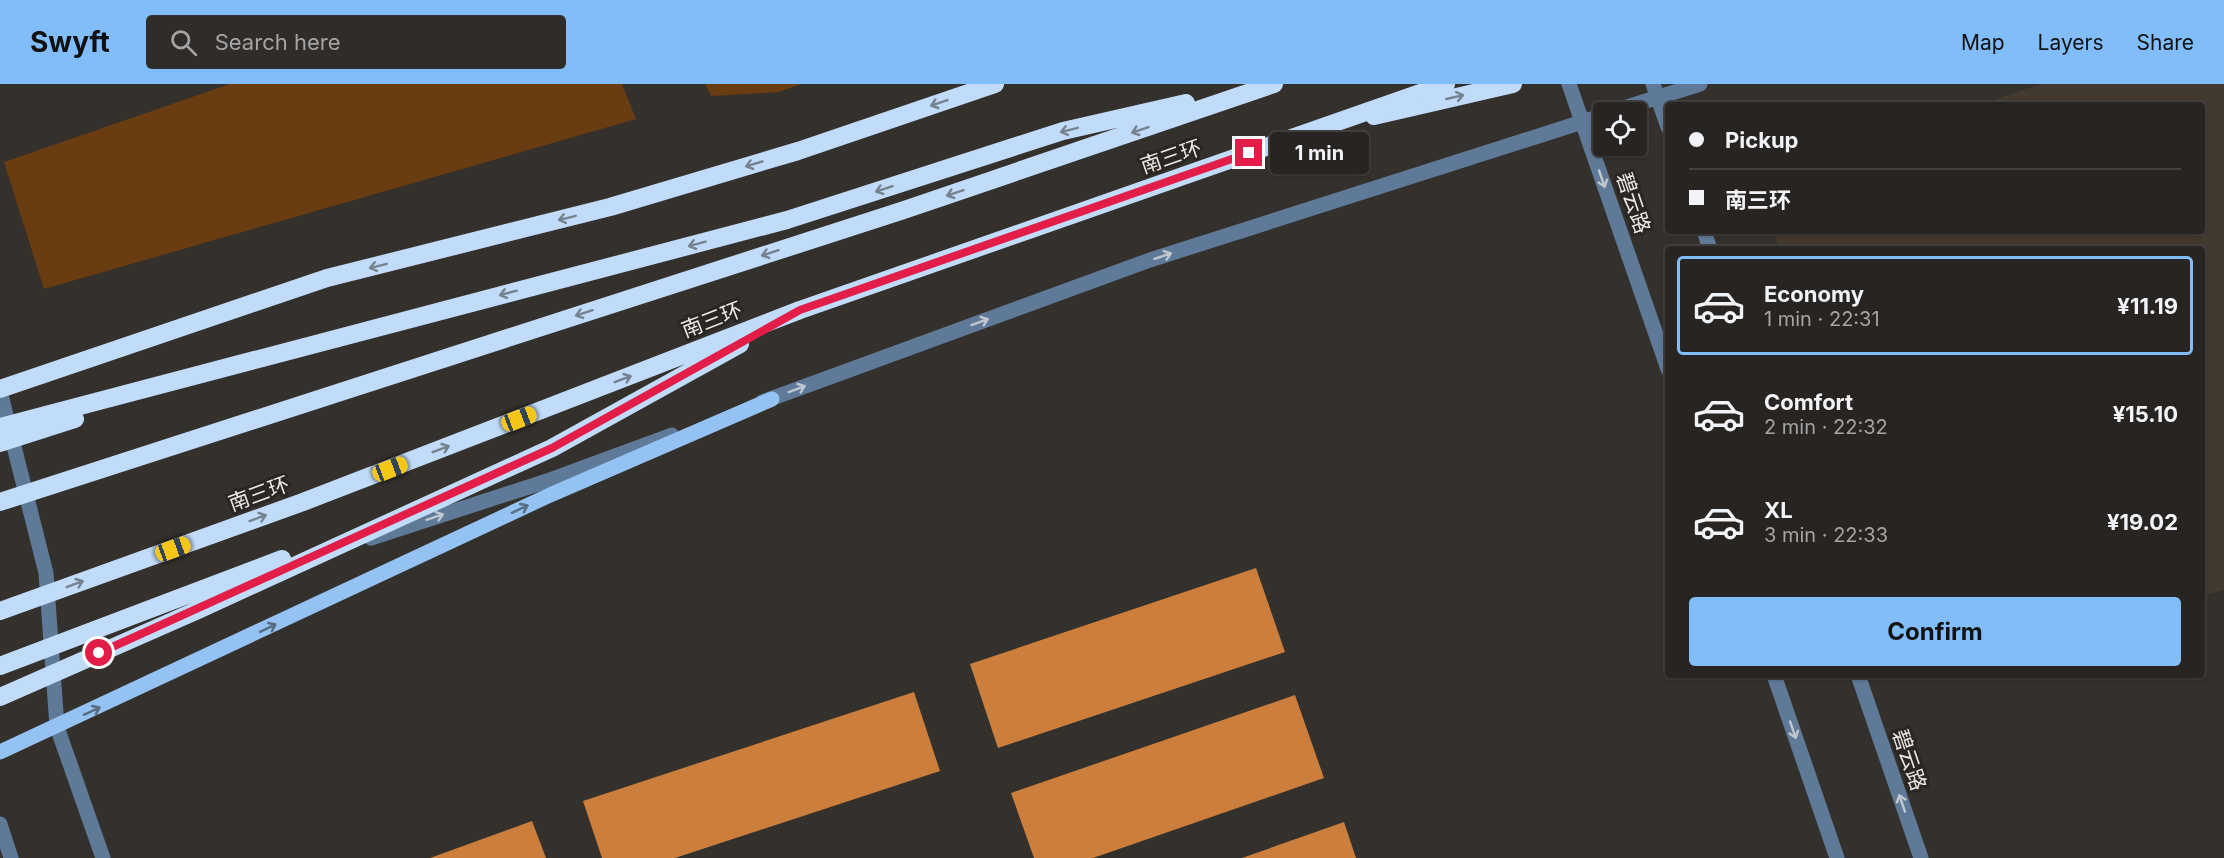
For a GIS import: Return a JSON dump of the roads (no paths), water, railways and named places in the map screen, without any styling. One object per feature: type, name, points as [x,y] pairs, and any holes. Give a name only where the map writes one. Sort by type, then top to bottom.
[{"type":"highway","points":[[0,390],[327,278],[610,207],[798,151],[995,84]]},
{"type":"highway","points":[[0,427],[787,220],[1063,131],[1270,84]]},
{"type":"highway","name":"南三环","points":[[0,501],[893,213],[1274,84]]},
{"type":"highway","name":"南三环","points":[[0,611],[303,502],[800,310],[1446,84]]},
{"type":"highway","points":[[1316,129],[1513,84]]},
{"type":"highway","points":[[0,697],[198,610],[552,448],[800,310]]},
{"type":"highway","points":[[0,443],[270,355]]},
{"type":"highway","points":[[0,666],[426,505]]},
{"type":"main road","points":[[0,752],[550,495],[772,399]]},
{"type":"street","name":"碧云路","points":[[1569,84],[1665,360]]},
{"type":"street","points":[[1632,102],[1655,91],[1700,84]]},
{"type":"street","points":[[1655,91],[1665,119]]},
{"type":"street","points":[[0,659],[547,481],[1150,260],[1593,118]]},
{"type":"street","points":[[0,390],[46,573],[57,727],[103,858]]},
{"type":"street","points":[[1775,678],[1837,858]]},
{"type":"street","name":"碧云路","points":[[1859,678],[1921,858]]},
{"type":"street","points":[[0,824],[11,858]]}]
